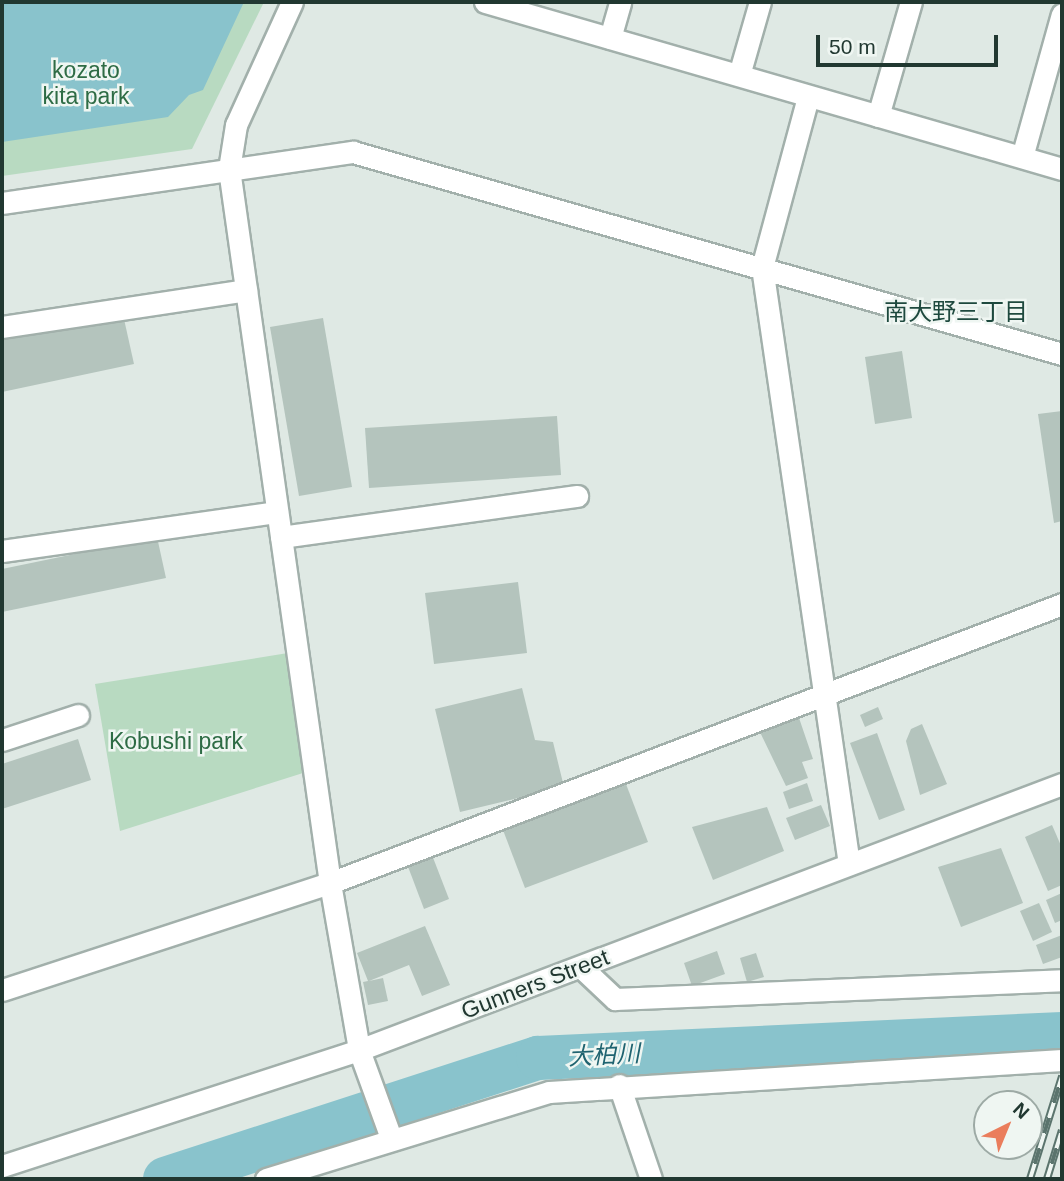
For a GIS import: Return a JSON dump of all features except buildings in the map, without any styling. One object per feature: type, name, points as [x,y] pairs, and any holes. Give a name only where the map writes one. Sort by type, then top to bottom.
[{"type":"street","points":[[292,2],[236,125],[229,169],[330,883],[359,1050],[391,1139]]},
{"type":"street","points":[[485,2],[1062,169]]},
{"type":"street","points":[[610,38],[620,2]]},
{"type":"street","points":[[739,75],[760,2]]},
{"type":"street","points":[[878,116],[911,2]]},
{"type":"street","points":[[1022,157],[1062,14]]},
{"type":"street","points":[[808,97],[762,267],[821,695],[849,864]]},
{"type":"street","points":[[2,203],[353,152],[385,158],[1062,354]]},
{"type":"street","points":[[2,327],[246,290]]},
{"type":"street","points":[[281,537],[577,496]]},
{"type":"street","points":[[2,551],[277,512]]},
{"type":"street","points":[[2,990],[330,883],[1062,604]]},
{"type":"street","points":[[2,740],[78,715]]},
{"type":"street","name":"Gunners Street","points":[[2,1166],[359,1050],[1062,784]]},
{"type":"street","points":[[581,967],[615,999],[627,1000],[1062,980]]},
{"type":"street","points":[[266,1179],[503,1101],[619,1085],[1062,1060]]},
{"type":"street","points":[[619,1085],[651,1179]]},
{"type":"green space","name":"kozato kita park","points":[[2,2],[264,2],[192,149],[2,176]]},
{"type":"green space","name":"Kobushi park","points":[[288,653],[303,773],[120,831],[95,684]]},
{"type":"water","name":"kozato kita park","points":[[2,2],[244,2],[203,90],[189,95],[168,117],[2,142]]},
{"type":"waterway","name":"大柏川","points":[[165,1179],[538,1058],[1062,1034]]},
{"type":"railway","points":[[1030,1179],[1062,1076]]},
{"type":"railway","points":[[1047,1179],[1062,1130]]},
{"type":"district","name":"南大野三丁目","points":[[956,312]]}]
